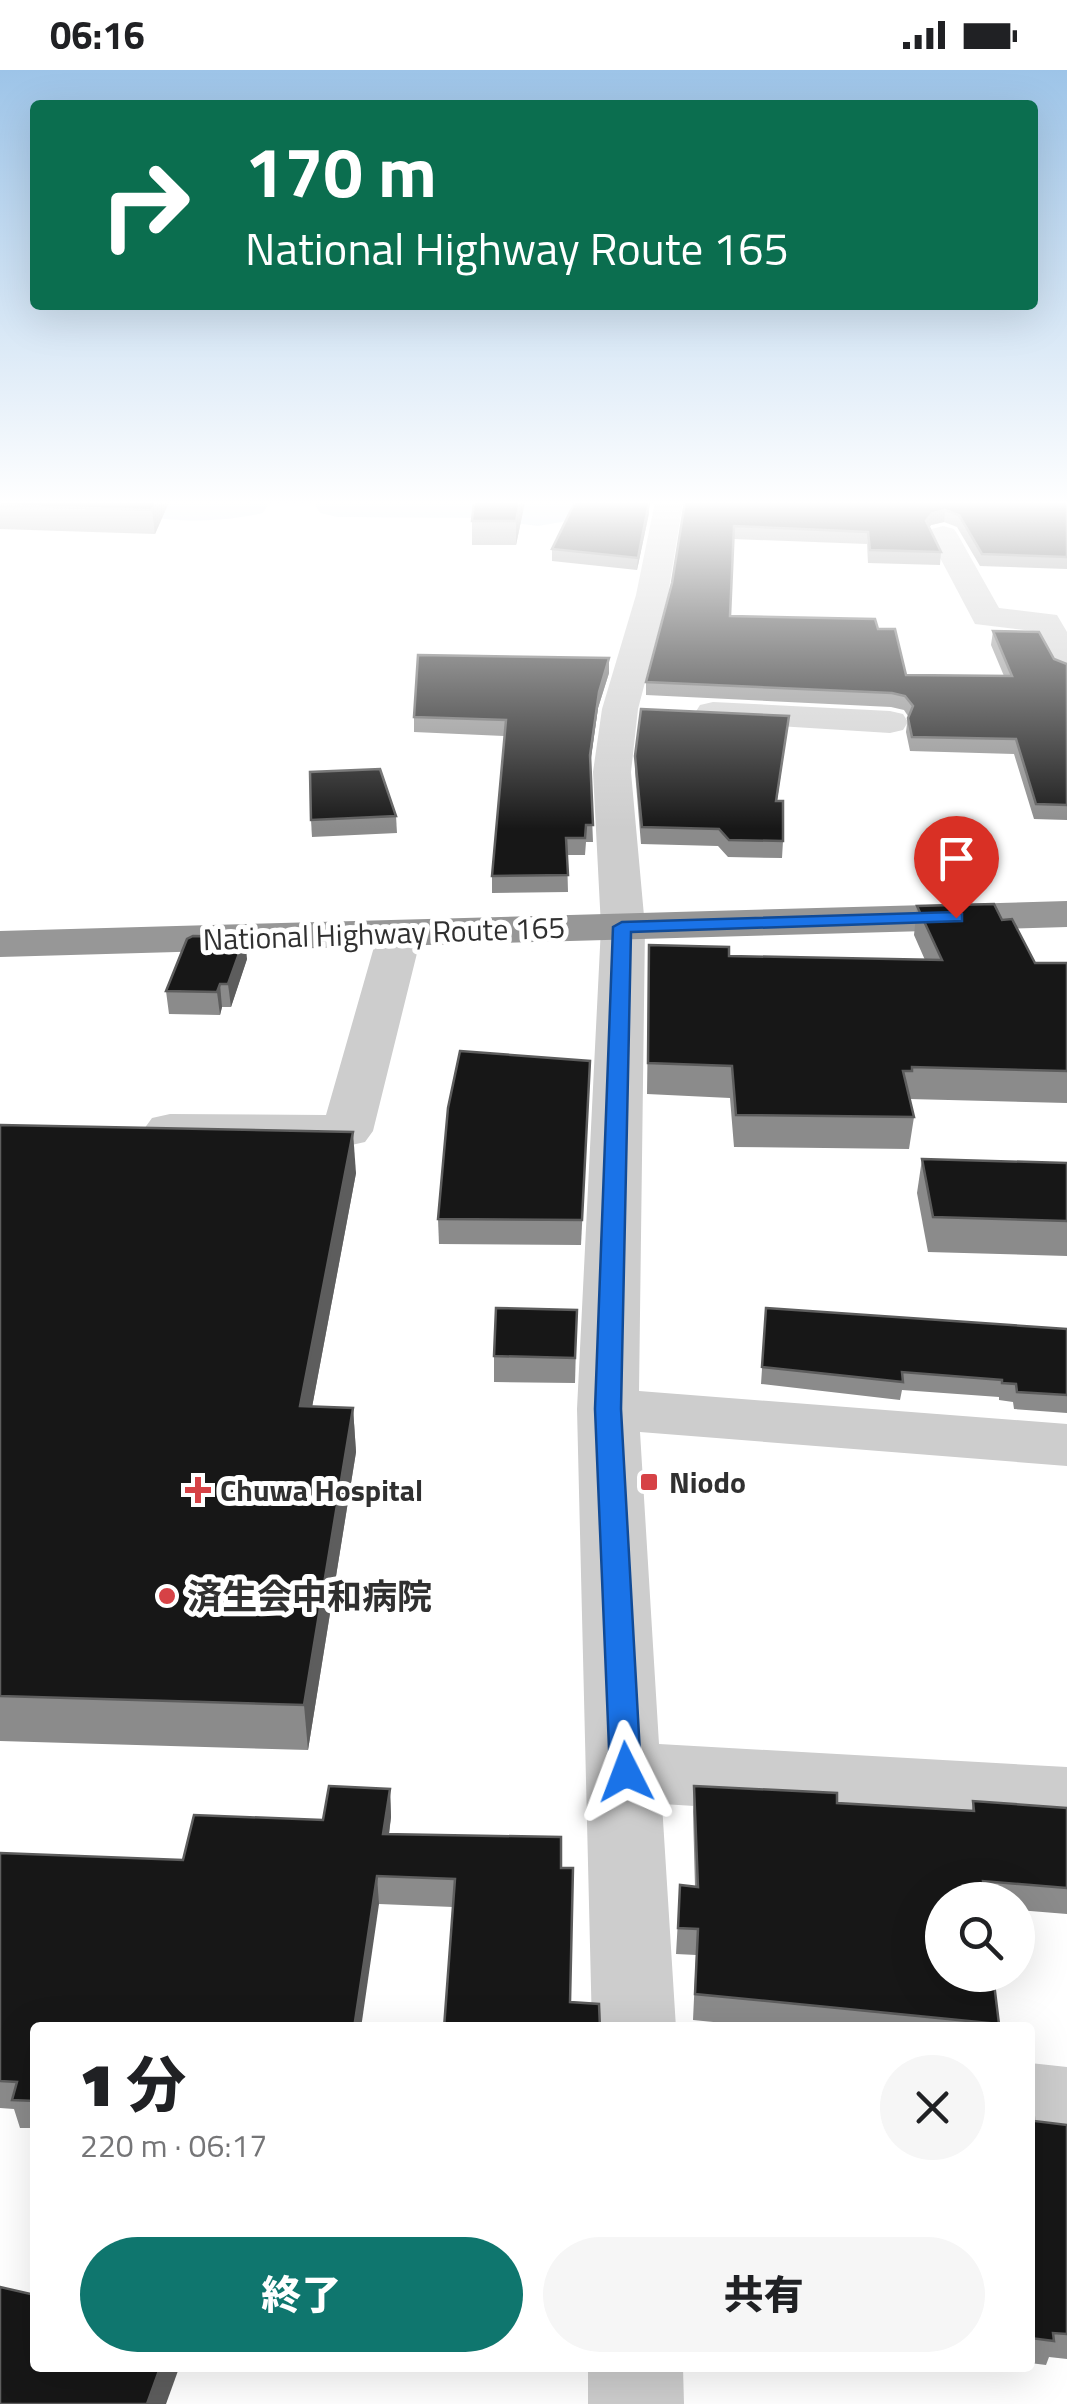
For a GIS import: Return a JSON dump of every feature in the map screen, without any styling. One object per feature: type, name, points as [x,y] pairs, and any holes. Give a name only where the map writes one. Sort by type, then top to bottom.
[{"type":"highway","name":"National Highway Route 165","points":[[0,944],[1067,914]]},
{"type":"street","points":[[634,2022],[608,1409],[622,927],[612,772],[620,709],[648,611]]},
{"type":"street","points":[[984,611],[987,617],[1045,622],[1067,664]]},
{"type":"street","points":[[620,709],[890,722]]},
{"type":"street","points":[[134,1128],[347,1130],[400,933]]},
{"type":"street","points":[[608,1409],[1067,1445]]},
{"type":"street","points":[[626,1772],[1067,1798]]},
{"type":"street","points":[[1035,2104],[1067,2107]]},
{"type":"street","points":[[636,2372],[636,2404]]},
{"type":"building","points":[[665,611],[875,619],[878,629],[895,629],[906,675],[1012,676],[993,631],[1039,632],[1054,659],[1067,664],[1067,805],[1036,804],[1016,739],[912,737],[908,718],[913,706],[905,696],[646,682]]},
{"type":"building","points":[[418,655],[609,658],[599,692],[590,755],[593,825],[586,825],[585,838],[566,838],[568,875],[492,876],[506,720],[414,717]]},
{"type":"building","points":[[641,709],[789,716],[776,801],[783,801],[783,841],[729,840],[719,829],[642,827],[635,756]]},
{"type":"building","points":[[380,769],[396,816],[311,820],[310,772]]},
{"type":"building","points":[[994,904],[1002,920],[1012,919],[1035,963],[1067,963],[1067,1071],[912,1067],[912,1071],[903,1071],[914,1117],[736,1115],[732,1066],[648,1063],[649,945],[729,947],[729,956],[942,960],[917,906]]},
{"type":"building","points":[[245,937],[228,984],[220,984],[217,992],[166,991],[187,939]]},
{"type":"building","points":[[460,1051],[590,1061],[582,1220],[438,1219],[448,1108]]},
{"type":"building","name":"済生会中和病院","points":[[0,1125],[353,1132],[300,1406],[353,1408],[304,1705],[0,1696]]},
{"type":"building","points":[[922,1159],[1067,1163],[1067,1221],[933,1217]]},
{"type":"building","points":[[496,1308],[577,1310],[575,1358],[494,1356]]},
{"type":"building","points":[[766,1308],[1067,1329],[1067,1395],[1017,1392],[1016,1384],[1002,1380],[902,1372],[903,1382],[762,1367]]},
{"type":"building","points":[[329,1786],[390,1789],[383,1834],[561,1837],[561,1868],[573,1868],[570,2002],[599,2004],[600,2022],[444,2022],[455,1879],[377,1876],[355,2022],[30,2022],[30,2101],[12,2100],[17,2082],[0,2081],[0,1853],[183,1860],[194,1815],[323,1820]]},
{"type":"building","points":[[694,1786],[837,1793],[837,1803],[974,1811],[973,1801],[1067,1808],[1067,1888],[1035,1885],[1035,1882],[925,1882],[925,1992],[995,1992],[999,2022],[695,1994],[698,1929],[678,1928],[680,1885],[698,1887]]},
{"type":"building","points":[[1035,2121],[1067,2125],[1067,2334],[1053,2333],[1054,2341],[1035,2339]]},
{"type":"building","points":[[0,2287],[30,2294],[30,2372],[159,2372],[147,2404],[0,2404]]},
{"type":"place","name":"Niodo","points":[[649,1482]]},
{"type":"place","name":"Chuwa Hospital","points":[[198,1490]]},
{"type":"place","name":"済生会中和病院","points":[[167,1596]]},
{"type":"route","points":[[626,1772],[608,1409],[622,927],[956,918]]}]
